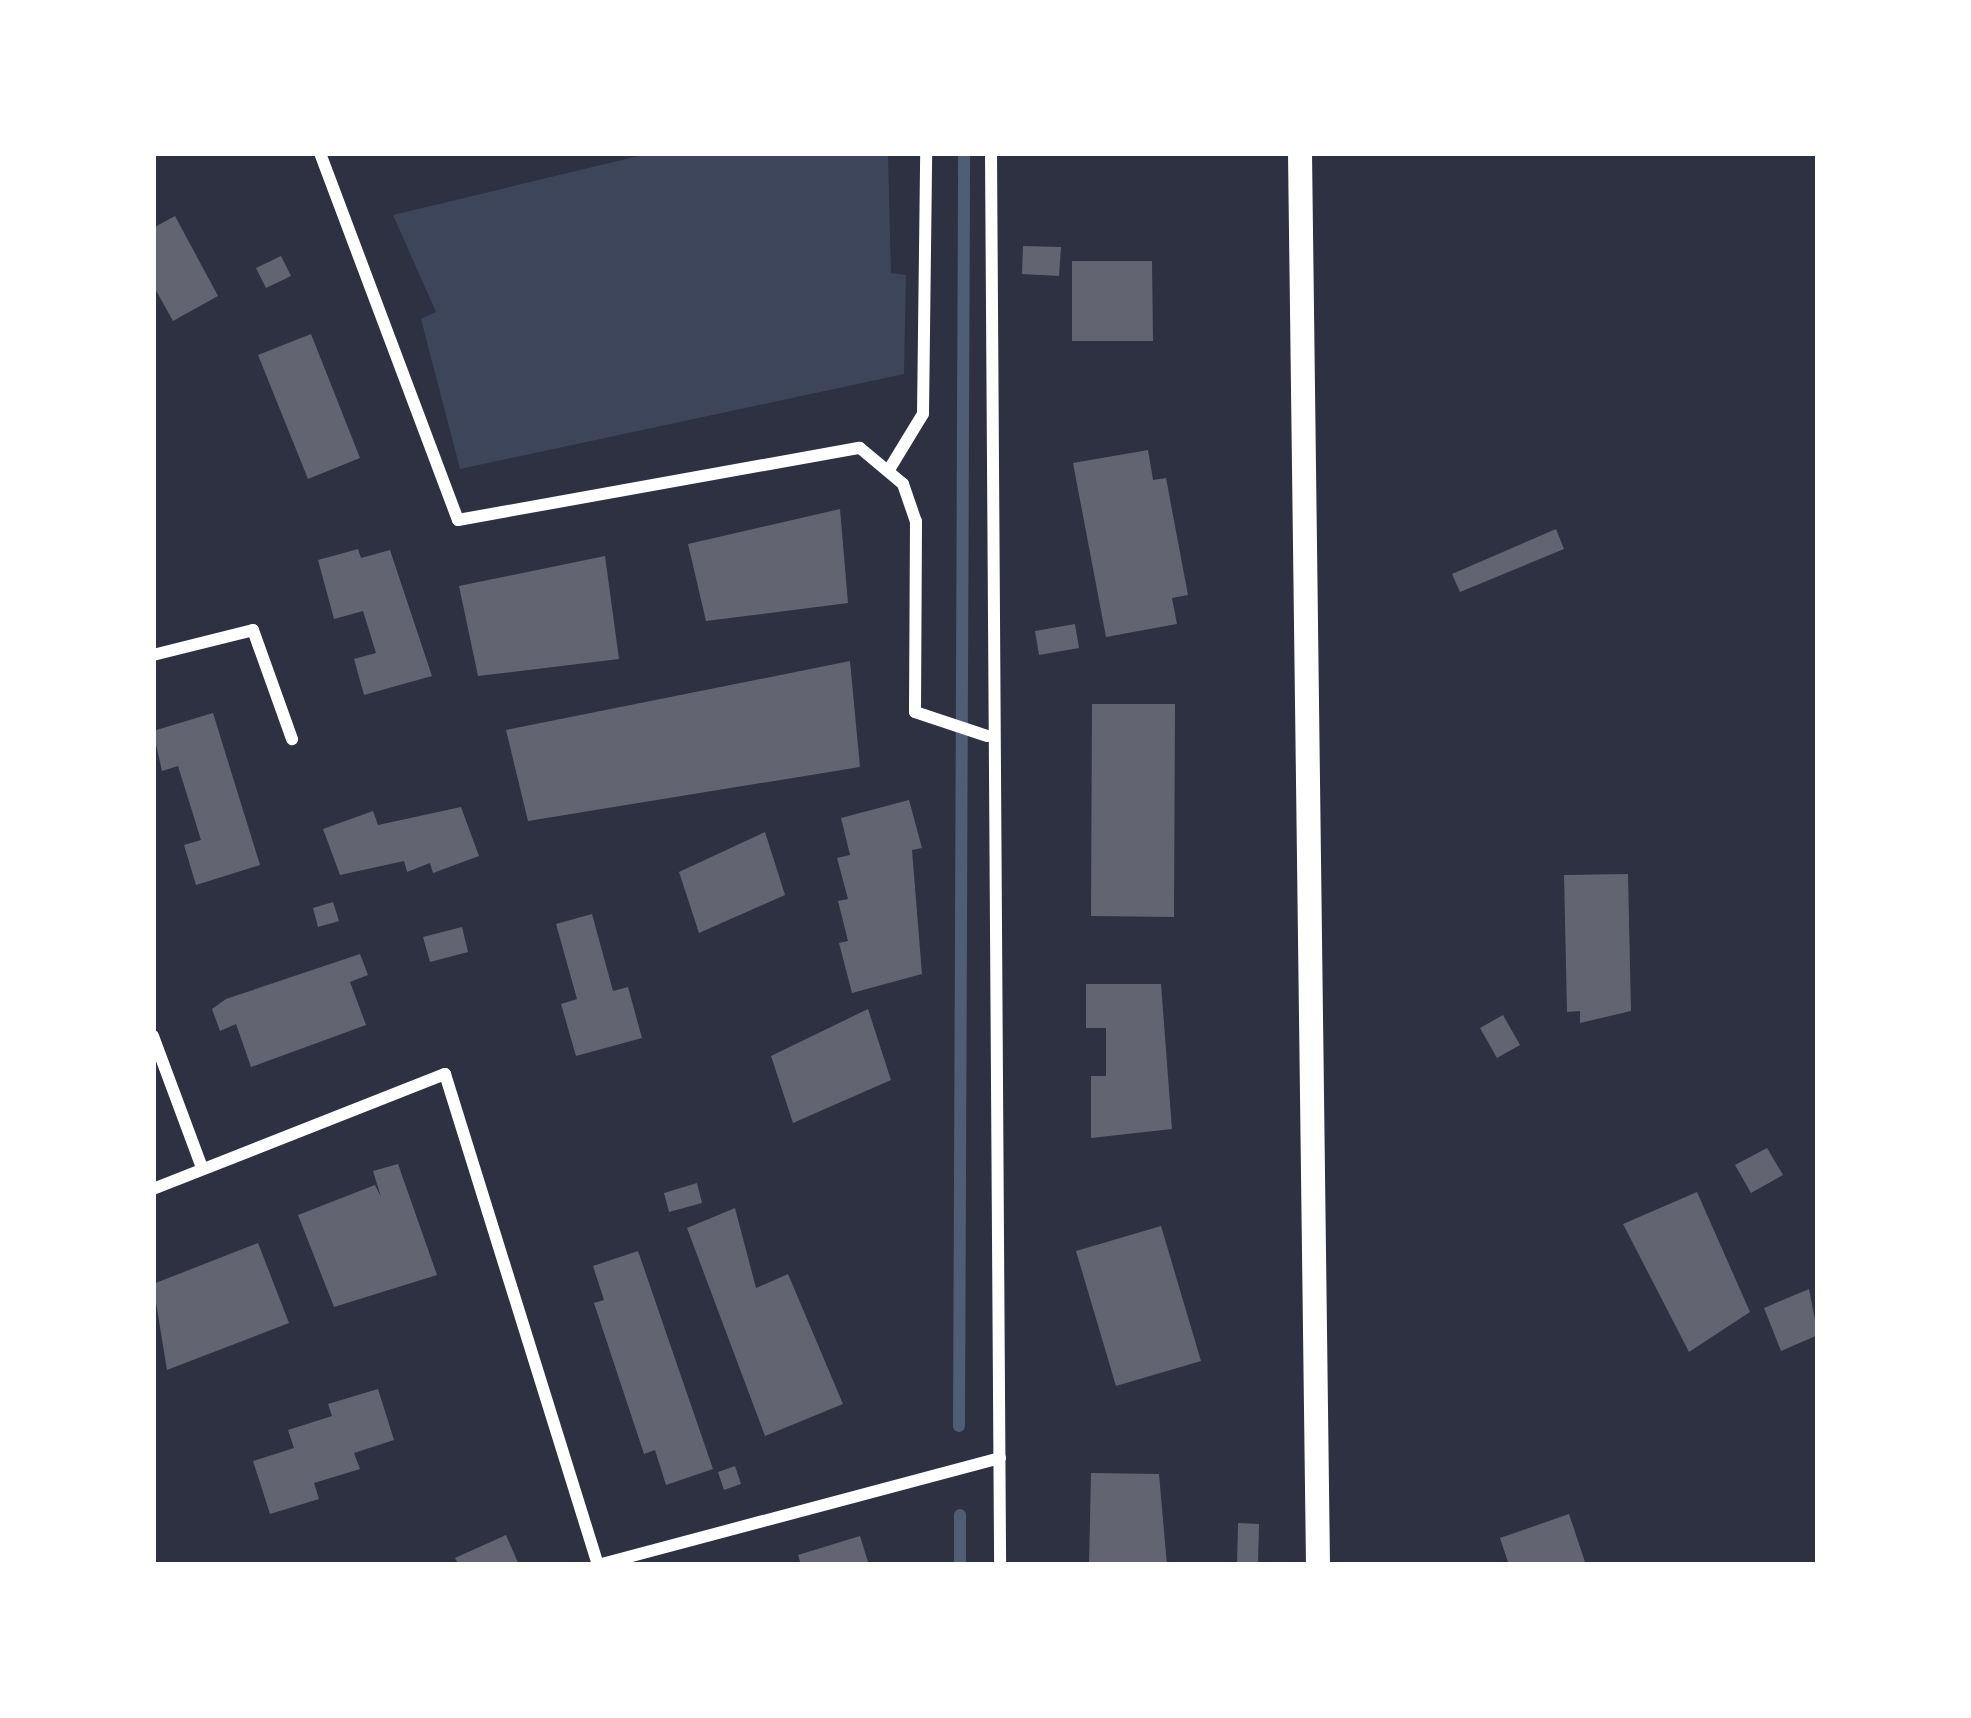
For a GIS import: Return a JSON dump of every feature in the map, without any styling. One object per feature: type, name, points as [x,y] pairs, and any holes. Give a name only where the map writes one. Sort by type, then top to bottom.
[{"type":"main road","points":[[1300,153],[1318,1565]]},
{"type":"street","points":[[320,153],[458,520],[860,448],[890,468],[916,521],[909,694],[931,725],[982,734]]},
{"type":"street","points":[[890,468],[923,414],[926,153]]},
{"type":"street","points":[[991,153],[982,734],[1000,757],[1000,1565]]},
{"type":"street","points":[[153,655],[253,630],[292,739]]},
{"type":"street","points":[[153,1036],[202,1168]]},
{"type":"street","points":[[153,1189],[445,1074],[598,1565],[1000,1458]]},
{"type":"shaded area","points":[[651,153],[888,153],[891,273],[906,275],[904,374],[460,469],[421,319],[436,312],[393,215]]},
{"type":"building","points":[[175,216],[218,296],[173,321],[153,285],[153,228]]},
{"type":"building","points":[[1023,246],[1061,247],[1059,276],[1022,274]]},
{"type":"building","points":[[281,256],[291,276],[266,288],[256,268]]},
{"type":"building","points":[[1072,261],[1152,261],[1153,341],[1072,341]]},
{"type":"building","points":[[311,334],[360,458],[308,479],[258,355]]},
{"type":"building","points":[[1148,450],[1153,480],[1166,478],[1188,595],[1172,598],[1177,624],[1106,637],[1073,463]]},
{"type":"building","points":[[840,509],[848,603],[706,621],[688,544]]},
{"type":"building","points":[[1556,529],[1564,549],[1460,592],[1452,574]]},
{"type":"building","points":[[358,549],[361,558],[390,550],[432,676],[364,695],[354,659],[376,653],[363,611],[334,619],[318,560]]},
{"type":"building","points":[[605,556],[619,659],[478,676],[459,586]]},
{"type":"building","points":[[1075,624],[1079,648],[1039,655],[1035,631]]},
{"type":"building","points":[[850,661],[860,767],[528,821],[506,730]]},
{"type":"building","points":[[1092,704],[1175,704],[1174,917],[1091,916]]},
{"type":"building","points":[[213,713],[260,865],[196,885],[184,845],[201,840],[178,766],[162,771],[153,731]]},
{"type":"building","points":[[909,800],[922,848],[912,850],[922,974],[852,993],[839,943],[848,941],[838,901],[848,899],[837,858],[850,855],[841,818]]},
{"type":"building","points":[[461,807],[479,856],[433,873],[430,863],[407,872],[404,861],[340,875],[323,829],[373,811],[378,825]]},
{"type":"building","points":[[765,832],[785,895],[699,933],[679,872]]},
{"type":"building","points":[[1628,874],[1631,1011],[1580,1023],[1580,1011],[1567,1012],[1564,875]]},
{"type":"building","points":[[333,902],[339,921],[318,927],[313,908]]},
{"type":"building","points":[[592,914],[613,991],[628,987],[642,1038],[576,1056],[561,1004],[577,999],[556,924]]},
{"type":"building","points":[[462,927],[468,952],[430,962],[423,937]]},
{"type":"building","points":[[360,954],[368,975],[350,982],[366,1025],[251,1067],[236,1024],[220,1031],[212,1009],[226,999]]},
{"type":"building","points":[[1086,984],[1161,984],[1172,1129],[1091,1138],[1091,1076],[1106,1076],[1106,1028],[1086,1028]]},
{"type":"building","points":[[868,1009],[891,1080],[793,1123],[771,1056]]},
{"type":"building","points":[[1503,1015],[1520,1045],[1497,1058],[1480,1028]]},
{"type":"building","points":[[1767,1148],[1783,1175],[1751,1193],[1735,1165]]},
{"type":"building","points":[[398,1164],[437,1275],[334,1307],[298,1215],[375,1185],[381,1197],[373,1171]]},
{"type":"building","points":[[697,1183],[702,1203],[669,1212],[664,1193]]},
{"type":"building","points":[[1697,1192],[1750,1312],[1689,1352],[1623,1224]]},
{"type":"building","points":[[735,1208],[756,1288],[788,1274],[843,1404],[765,1436],[687,1228]]},
{"type":"building","points":[[1161,1226],[1201,1361],[1116,1386],[1076,1251]]},
{"type":"building","points":[[258,1243],[289,1323],[167,1370],[153,1284]]},
{"type":"building","points":[[638,1251],[713,1469],[666,1485],[655,1450],[644,1454],[594,1303],[604,1300],[593,1266]]},
{"type":"building","points":[[1809,1289],[1818,1335],[1781,1351],[1764,1308]]},
{"type":"building","points":[[378,1389],[394,1440],[354,1453],[360,1469],[314,1483],[319,1499],[270,1514],[253,1461],[294,1448],[288,1430],[332,1416],[328,1404]]},
{"type":"building","points":[[735,1466],[741,1484],[724,1490],[718,1472]]},
{"type":"building","points":[[1091,1473],[1159,1474],[1167,1565],[1089,1565]]},
{"type":"building","points":[[1569,1514],[1586,1565],[1509,1565],[1500,1538]]},
{"type":"building","points":[[1238,1523],[1259,1524],[1258,1565],[1237,1565]]},
{"type":"building","points":[[506,1535],[519,1565],[459,1565],[455,1558]]},
{"type":"building","points":[[860,1536],[869,1565],[801,1565],[798,1555]]},
{"type":"waterway","points":[[959,1426],[964,153]]},
{"type":"waterway","points":[[960,1515],[960,1565]]}]
